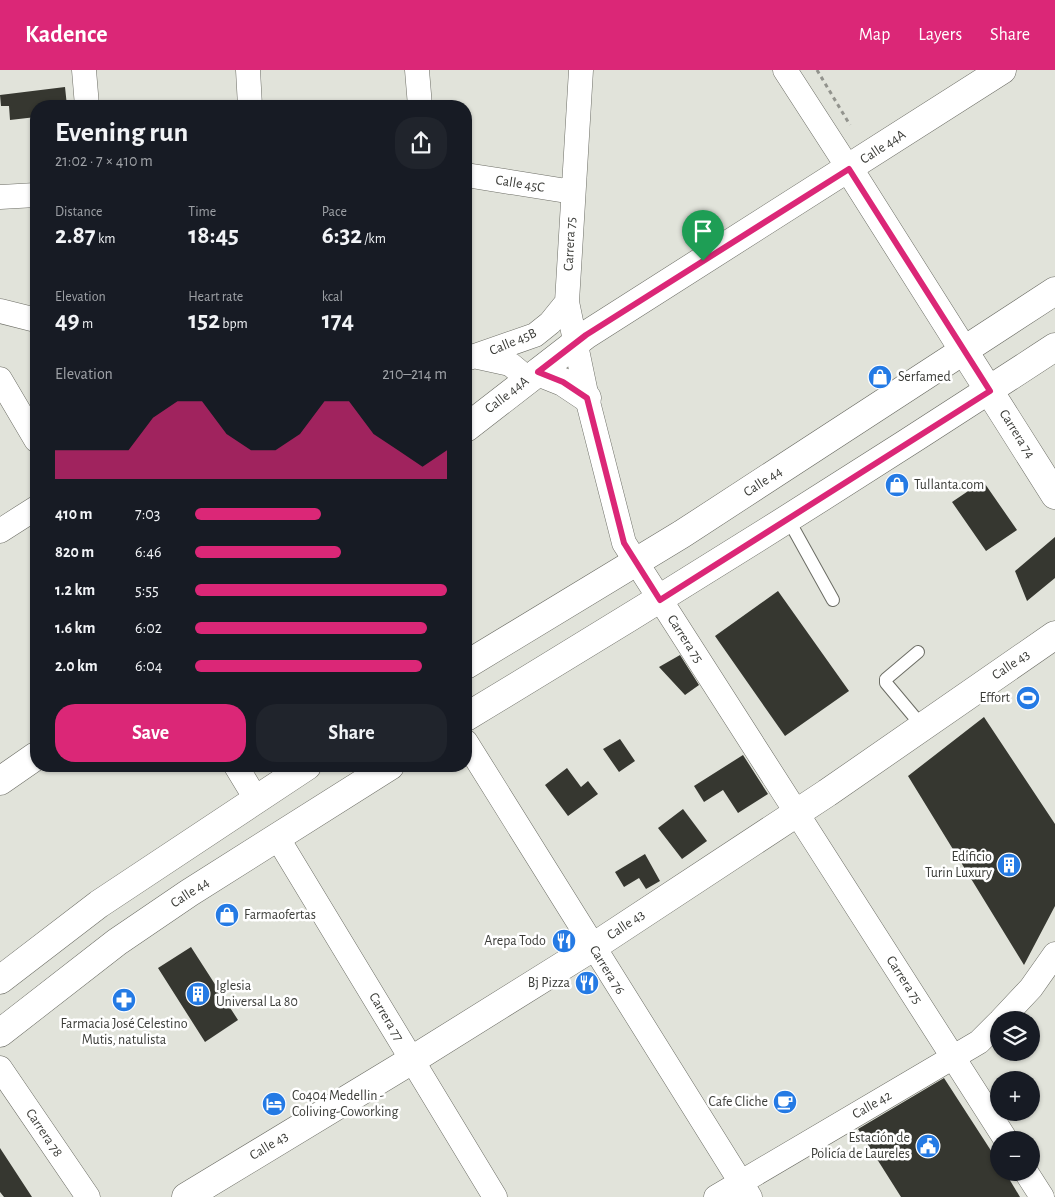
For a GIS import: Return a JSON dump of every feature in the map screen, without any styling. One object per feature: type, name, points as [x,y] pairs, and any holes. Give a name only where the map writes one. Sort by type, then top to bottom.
[{"type":"main road","name":"Calle 44A","points":[[472,423],[574,344],[1002,70]]},
{"type":"main road","name":"Carrera 74","points":[[849,169],[1055,495]]},
{"type":"main road","name":"Calle 44","points":[[472,661],[636,562],[1055,292]]},
{"type":"main road","points":[[472,713],[660,600],[990,391],[1055,347]]},
{"type":"main road","points":[[533,376],[563,382],[587,398]]},
{"type":"main road","name":"Calle 43","points":[[186,1197],[412,1060],[593,947],[796,811],[827,793],[1055,635]]},
{"type":"main road","points":[[0,781],[30,760]]},
{"type":"main road","points":[[0,980],[99,904],[298,772]]},
{"type":"main road","name":"Calle 44","points":[[0,1033],[117,942],[380,772]]},
{"type":"street","points":[[84,70],[86,100]]},
{"type":"street","points":[[248,70],[250,100]]},
{"type":"street","points":[[417,70],[420,100]]},
{"type":"street","name":"Carrera 75","points":[[581,70],[567,302],[574,344],[624,543],[1000,1131]]},
{"type":"street","name":"Carrera 74","points":[[785,70],[849,169]]},
{"type":"street","name":"Calle 45C","points":[[472,176],[573,192]]},
{"type":"street","points":[[0,197],[30,195]]},
{"type":"street","name":"Calle 45B","points":[[472,358],[534,335],[550,323],[567,302]]},
{"type":"street","points":[[0,311],[30,318]]},
{"type":"street","name":"Calle 45B","points":[[472,358],[510,364],[533,376]]},
{"type":"street","points":[[0,379],[30,430]]},
{"type":"street","points":[[0,531],[30,512]]},
{"type":"street","name":"Carrera 76","points":[[472,752],[745,1189]]},
{"type":"street","points":[[243,772],[256,800]]},
{"type":"street","name":"Carrera 77","points":[[277,837],[495,1197]]},
{"type":"street","name":"Calle 42","points":[[1009,1011],[1031,988],[1055,954]]},
{"type":"street","name":"Calle 42","points":[[716,1197],[745,1189],[979,1042],[990,1031]]},
{"type":"street","name":"Carrera 78","points":[[0,1068],[88,1197]]},
{"type":"street","points":[[1032,1181],[1042,1197]]},
{"type":"lane","points":[[788,519],[833,600]]},
{"type":"lane","points":[[918,652],[886,679],[886,683],[922,726]]},
{"type":"building","points":[[65,87],[66,100],[30,100],[30,118],[10,120],[9,106],[1,106],[0,95]]},
{"type":"building","points":[[983,481],[1017,530],[986,551],[952,502]]},
{"type":"building","points":[[1055,537],[1055,578],[1027,601],[1015,571]]},
{"type":"building","points":[[778,591],[849,691],[785,736],[715,636]]},
{"type":"building","points":[[680,655],[699,685],[685,695],[659,667]]},
{"type":"building","name":"Edificio Turin Luxury","points":[[984,717],[1055,824],[1055,906],[1024,965],[908,776]]},
{"type":"building","points":[[620,739],[635,761],[619,772],[603,749]]},
{"type":"building","points":[[743,755],[768,794],[738,813],[723,790],[704,802],[694,786]]},
{"type":"building","points":[[567,768],[581,787],[588,781],[598,794],[568,816],[545,785]]},
{"type":"building","points":[[683,809],[707,841],[682,859],[658,828]]},
{"type":"building","points":[[645,854],[660,881],[646,889],[639,878],[624,887],[615,872]]},
{"type":"building","name":"Iglesia Universal La 80","points":[[191,947],[238,1020],[205,1042],[158,968]]},
{"type":"building","name":"Estación de Policía de Laureles","points":[[944,1078],[990,1149],[990,1181],[1010,1181],[1020,1197],[901,1197],[858,1129]]},
{"type":"building","points":[[0,1148],[32,1197],[4,1197],[0,1192]]},
{"type":"place","name":"Serfamed","points":[[880,377]]},
{"type":"place","name":"Tullanta.com","points":[[897,485]]},
{"type":"place","name":"Effort","points":[[1028,698]]},
{"type":"place","name":"Edificio Turin Luxury","points":[[1009,865]]},
{"type":"place","name":"Farmaofertas","points":[[227,915]]},
{"type":"place","name":"Arepa Todo","points":[[564,941]]},
{"type":"place","name":"Bj Pizza","points":[[587,983]]},
{"type":"place","name":"Iglesia Universal La 80","points":[[198,994]]},
{"type":"place","name":"Farmacia José Celestino Mutis, natulista","points":[[124,1000]]},
{"type":"place","name":"Cafe Cliche","points":[[785,1102]]},
{"type":"place","name":"Co404 Medellin - Coliving-Coworking","points":[[274,1104]]},
{"type":"place","name":"Estación de Policía de Laureles","points":[[928,1146]]},
{"type":"route","points":[[849,169],[990,391],[660,600],[624,543],[587,398],[563,382],[538,372],[586,335],[703,261],[849,169]]}]
